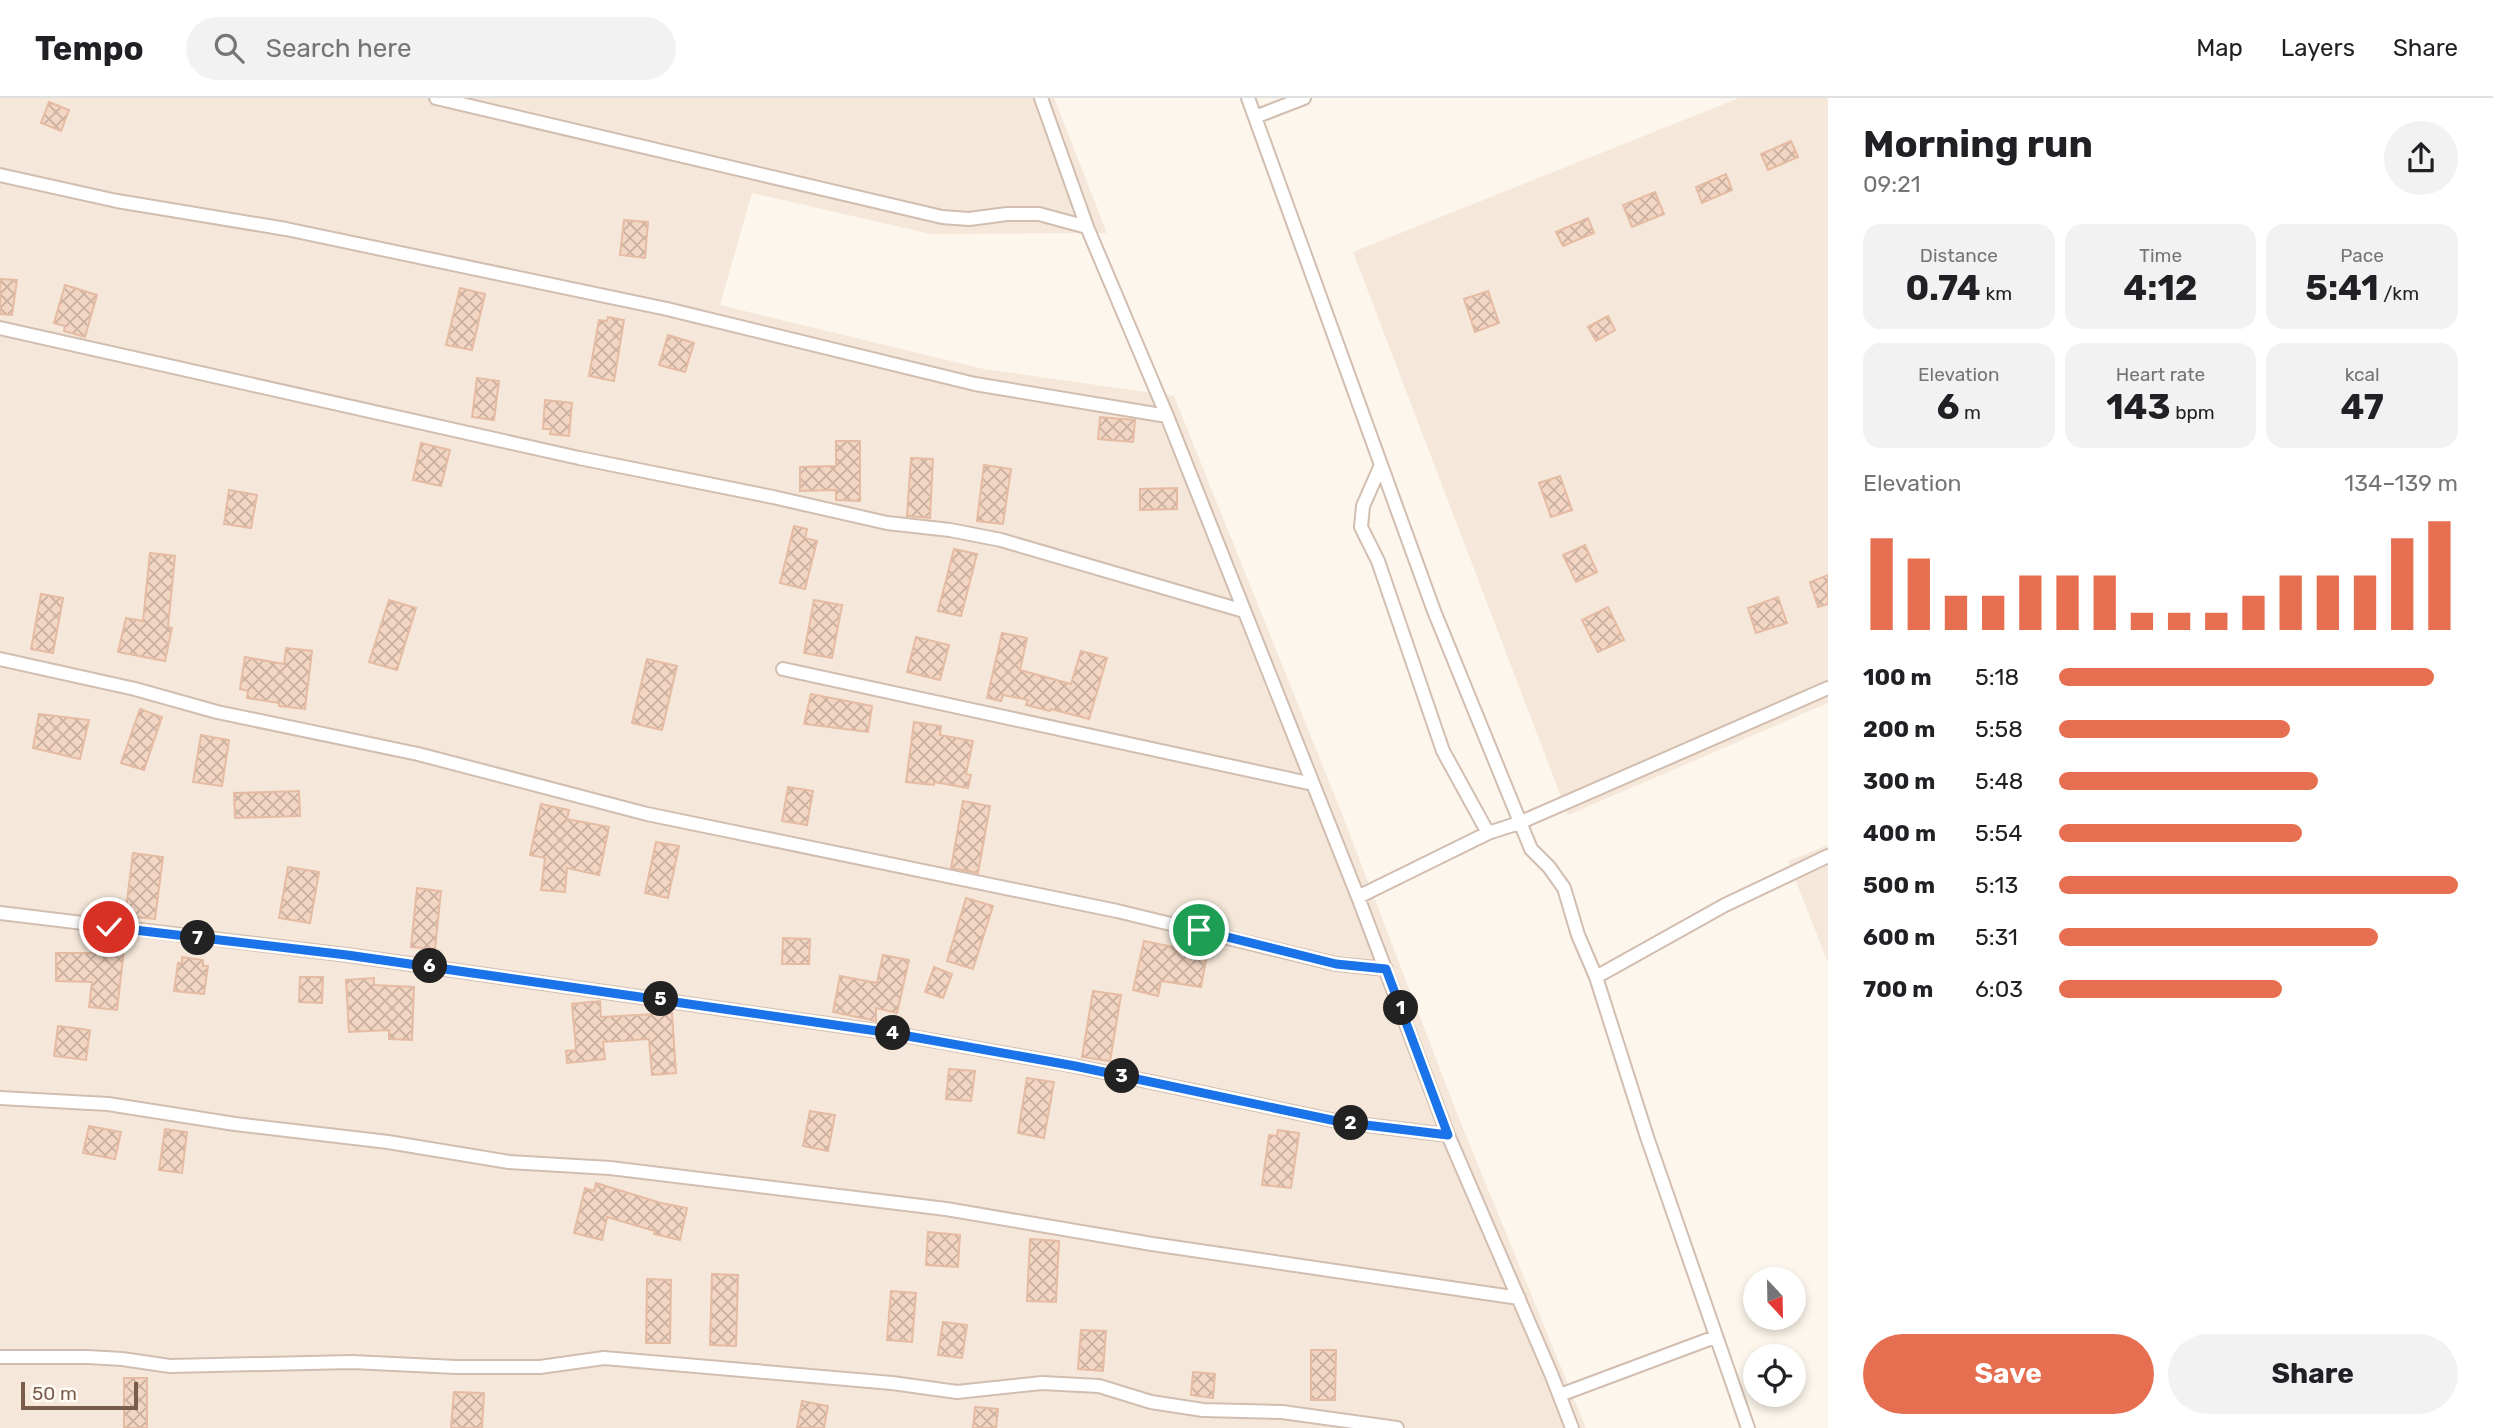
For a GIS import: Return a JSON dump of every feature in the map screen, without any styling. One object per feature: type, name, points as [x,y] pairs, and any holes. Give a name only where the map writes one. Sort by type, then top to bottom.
[{"type":"street","points":[[436,98],[942,217],[969,219],[1007,214],[1039,214],[1087,227]]},
{"type":"street","points":[[1041,98],[1087,227],[1167,416],[1358,897],[1448,1135],[1572,1428]]},
{"type":"street","points":[[1248,98],[1434,611],[1518,823],[1531,849],[1549,867],[1564,888],[1748,1428]]},
{"type":"street","points":[[1255,117],[1304,98]]},
{"type":"street","points":[[0,175],[117,201],[286,229],[667,309],[975,384],[1167,416]]},
{"type":"street","points":[[0,328],[579,458],[887,523],[950,530],[1001,540],[1244,611]]},
{"type":"street","points":[[1381,465],[1363,506],[1361,527],[1378,561],[1443,751],[1488,834]]},
{"type":"street","points":[[0,659],[135,689],[217,712],[418,754],[647,814],[1117,911],[1336,964],[1386,969]]},
{"type":"street","points":[[783,669],[1313,784]]},
{"type":"street","points":[[1358,897],[1488,834],[1828,688]]},
{"type":"street","points":[[1596,977],[1725,905],[1828,856]]},
{"type":"street","points":[[0,913],[347,955],[891,1033],[1075,1066],[1341,1122],[1448,1135]]},
{"type":"street","points":[[0,1098],[108,1104],[235,1124],[388,1142],[509,1162],[610,1168],[946,1209],[1152,1244],[1519,1298]]},
{"type":"street","points":[[1560,1395],[1715,1337]]},
{"type":"street","points":[[0,1357],[88,1357],[170,1366],[352,1362],[456,1367],[540,1367],[604,1358],[892,1383],[957,1392],[1042,1383],[1100,1386],[1151,1402],[1203,1410],[1282,1412],[1397,1428]]},
{"type":"shaded area","points":[[0,98],[1054,98],[1107,233],[931,234],[752,193],[720,305],[984,369],[1174,396],[1342,814],[1458,1116],[1586,1428],[0,1428]]},
{"type":"shaded area","points":[[1739,98],[1828,98],[1828,703],[1568,815],[1353,252]]},
{"type":"shaded area","points":[[1828,845],[1828,963],[1788,861]]},
{"type":"building","points":[[49,102],[69,110],[61,131],[41,123]]},
{"type":"building","points":[[1791,141],[1798,157],[1768,170],[1761,154]]},
{"type":"building","points":[[1726,174],[1732,190],[1702,203],[1696,187]]},
{"type":"building","points":[[1655,192],[1664,214],[1632,227],[1623,205]]},
{"type":"building","points":[[1588,218],[1594,233],[1563,246],[1556,232]]},
{"type":"building","points":[[624,220],[648,222],[645,258],[620,255]]},
{"type":"building","points":[[0,279],[17,280],[12,315],[0,314]]},
{"type":"building","points":[[65,285],[97,295],[85,337],[64,331],[65,326],[54,323]]},
{"type":"building","points":[[460,288],[485,294],[472,350],[446,345]]},
{"type":"building","points":[[1488,291],[1499,323],[1475,332],[1464,299]]},
{"type":"building","points":[[1608,316],[1615,330],[1596,341],[1588,327]]},
{"type":"building","points":[[608,317],[624,320],[614,381],[589,376],[599,320],[607,321]]},
{"type":"building","points":[[668,335],[694,343],[685,372],[659,365]]},
{"type":"building","points":[[477,378],[499,381],[494,420],[472,417]]},
{"type":"building","points":[[545,400],[572,403],[569,436],[550,434],[551,429],[543,429]]},
{"type":"building","points":[[1100,417],[1135,420],[1133,442],[1098,439]]},
{"type":"building","points":[[836,441],[860,441],[860,501],[836,500],[836,490],[800,491],[800,467],[836,466]]},
{"type":"building","points":[[421,443],[450,450],[441,486],[413,480]]},
{"type":"building","points":[[911,458],[933,459],[930,518],[907,516]]},
{"type":"building","points":[[984,465],[1011,469],[1003,524],[977,521]]},
{"type":"building","points":[[1560,476],[1572,510],[1551,517],[1539,483]]},
{"type":"building","points":[[1177,488],[1177,509],[1140,510],[1140,489]]},
{"type":"building","points":[[229,490],[257,495],[251,528],[224,524]]},
{"type":"building","points":[[794,526],[807,529],[805,538],[817,541],[805,589],[780,583]]},
{"type":"building","points":[[1585,545],[1597,572],[1576,582],[1563,555]]},
{"type":"building","points":[[954,549],[977,554],[961,616],[938,611]]},
{"type":"building","points":[[150,553],[175,556],[168,627],[172,628],[165,661],[118,652],[126,618],[143,621]]},
{"type":"building","points":[[1828,575],[1828,604],[1818,607],[1810,582]]},
{"type":"building","points":[[41,594],[63,598],[53,653],[31,649]]},
{"type":"building","points":[[1778,597],[1787,623],[1756,633],[1748,608]]},
{"type":"building","points":[[389,600],[416,608],[397,670],[369,662]]},
{"type":"building","points":[[814,600],[842,605],[832,658],[804,653]]},
{"type":"building","points":[[1608,607],[1624,640],[1598,652],[1582,620]]},
{"type":"building","points":[[1002,633],[1027,638],[1020,670],[1071,684],[1081,651],[1107,658],[1089,719],[1026,705],[1028,700],[1003,695],[1001,701],[987,698]]},
{"type":"building","points":[[916,637],[949,645],[940,680],[907,672]]},
{"type":"building","points":[[286,648],[312,651],[305,709],[247,698],[248,691],[240,689],[245,657],[284,664]]},
{"type":"building","points":[[647,659],[677,666],[662,730],[632,723]]},
{"type":"building","points":[[811,694],[872,706],[868,732],[804,724]]},
{"type":"building","points":[[140,709],[162,717],[144,770],[121,763]]},
{"type":"building","points":[[39,714],[89,720],[80,759],[33,748]]},
{"type":"building","points":[[914,722],[941,726],[940,735],[973,741],[966,774],[971,775],[968,788],[934,782],[934,785],[906,782]]},
{"type":"building","points":[[201,735],[229,740],[222,786],[193,782]]},
{"type":"building","points":[[788,787],[813,791],[807,825],[782,821]]},
{"type":"building","points":[[299,791],[300,816],[235,818],[234,793]]},
{"type":"building","points":[[963,801],[990,806],[978,873],[951,868]]},
{"type":"building","points":[[541,804],[569,810],[567,819],[609,827],[599,875],[567,868],[565,892],[541,890],[545,858],[530,855]]},
{"type":"building","points":[[656,842],[679,846],[668,898],[645,893]]},
{"type":"building","points":[[133,853],[163,857],[155,919],[125,916]]},
{"type":"building","points":[[288,867],[319,872],[310,923],[279,918]]},
{"type":"building","points":[[417,888],[441,891],[435,949],[411,947]]},
{"type":"building","points":[[966,898],[993,906],[973,969],[947,961]]},
{"type":"building","points":[[783,938],[810,939],[809,964],[782,964]]},
{"type":"building","points":[[1144,941],[1207,954],[1201,987],[1161,981],[1158,996],[1133,990]]},
{"type":"building","points":[[102,947],[124,950],[117,1010],[89,1007],[92,982],[56,981],[56,953],[102,953]]},
{"type":"building","points":[[883,955],[909,960],[897,1013],[876,1008],[876,1021],[833,1012],[840,976],[877,983]]},
{"type":"building","points":[[182,957],[203,960],[203,966],[208,966],[204,994],[174,991],[178,963],[182,963]]},
{"type":"building","points":[[934,967],[952,974],[943,998],[925,992]]},
{"type":"building","points":[[300,977],[323,977],[322,1003],[299,1002]]},
{"type":"building","points":[[374,978],[374,985],[414,987],[412,1040],[389,1039],[389,1030],[349,1032],[346,980]]},
{"type":"building","points":[[1093,991],[1121,995],[1110,1061],[1082,1057]]},
{"type":"building","points":[[600,1001],[601,1017],[672,1013],[676,1073],[652,1075],[649,1039],[603,1042],[605,1059],[567,1063],[566,1051],[576,1050],[572,1004]]},
{"type":"building","points":[[58,1026],[90,1030],[86,1060],[54,1056]]},
{"type":"building","points":[[949,1069],[975,1071],[971,1101],[946,1099]]},
{"type":"building","points":[[1027,1078],[1054,1082],[1044,1138],[1018,1133]]},
{"type":"building","points":[[810,1111],[835,1115],[828,1151],[803,1146]]},
{"type":"building","points":[[89,1126],[121,1132],[115,1159],[83,1153]]},
{"type":"building","points":[[165,1129],[187,1132],[182,1173],[159,1170]]},
{"type":"building","points":[[1278,1130],[1299,1133],[1291,1188],[1262,1185],[1269,1135],[1277,1136]]},
{"type":"building","points":[[596,1183],[687,1208],[680,1240],[607,1217],[602,1240],[574,1233],[585,1188],[594,1191]]},
{"type":"building","points":[[928,1232],[960,1235],[958,1267],[926,1265]]},
{"type":"building","points":[[1030,1239],[1059,1241],[1056,1302],[1027,1301]]},
{"type":"building","points":[[712,1274],[738,1275],[736,1346],[710,1345]]},
{"type":"building","points":[[647,1279],[671,1280],[670,1343],[646,1343]]},
{"type":"building","points":[[891,1291],[916,1293],[912,1342],[887,1340]]},
{"type":"building","points":[[943,1322],[967,1325],[962,1358],[938,1355]]},
{"type":"building","points":[[1081,1330],[1106,1331],[1103,1371],[1078,1369]]},
{"type":"building","points":[[1311,1350],[1336,1350],[1335,1400],[1311,1400]]},
{"type":"building","points":[[1193,1372],[1215,1374],[1213,1398],[1191,1395]]},
{"type":"building","points":[[124,1378],[147,1378],[147,1428],[124,1428]]},
{"type":"building","points":[[454,1392],[484,1393],[482,1428],[451,1428]]},
{"type":"building","points":[[802,1401],[828,1406],[824,1428],[797,1428]]},
{"type":"building","points":[[975,1407],[998,1409],[996,1428],[973,1428]]},
{"type":"route","points":[[109,927],[539,981],[891,1033],[1075,1066],[1341,1122],[1448,1135],[1386,969],[1336,964],[1199,930]]}]
